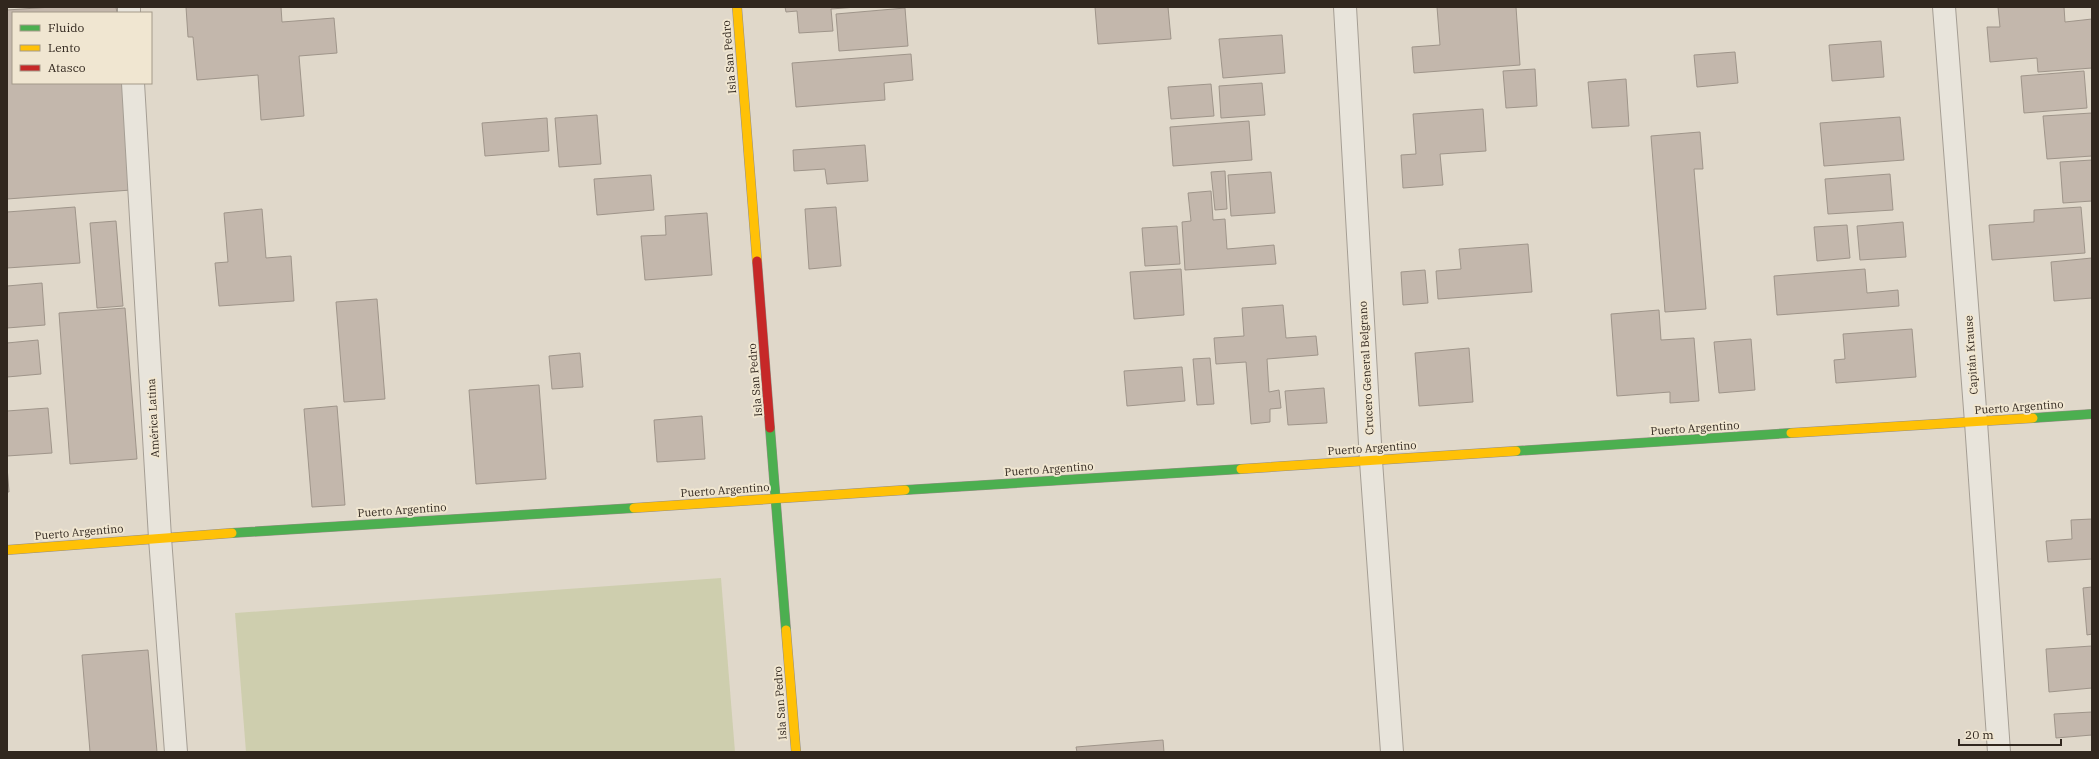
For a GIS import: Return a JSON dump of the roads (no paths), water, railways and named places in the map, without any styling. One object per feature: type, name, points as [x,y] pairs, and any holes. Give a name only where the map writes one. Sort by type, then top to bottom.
[{"type":"street","name":"Isla San Pedro","points":[[737,7],[796,752]]},
{"type":"street","name":"Crucero General Belgrano","points":[[1345,7],[1371,460],[1392,752]]},
{"type":"street","name":"Capitán Krause","points":[[1944,7],[1976,422],[1999,752]]},
{"type":"street","name":"América Latina","points":[[133,84],[160,538],[176,752]]},
{"type":"street","name":"Puerto Argentino","points":[[7,550],[160,538],[2092,414]]}]
